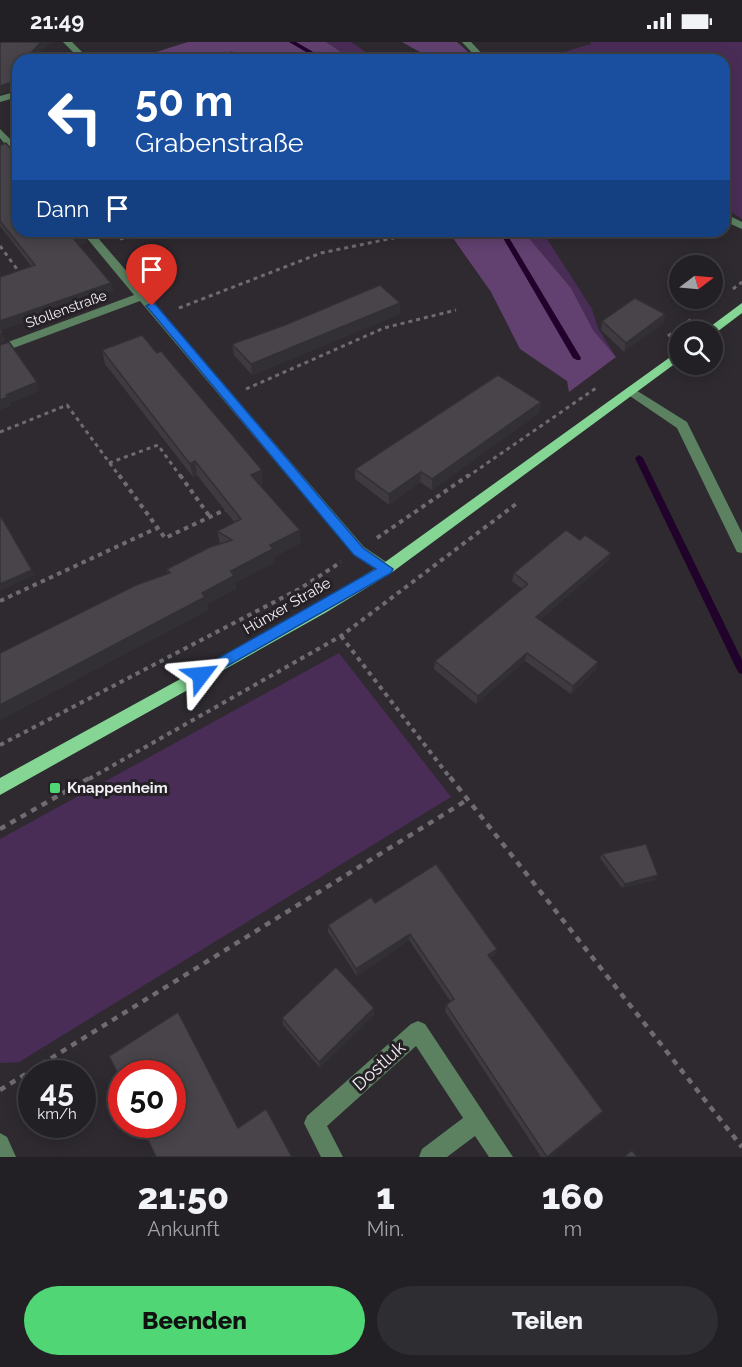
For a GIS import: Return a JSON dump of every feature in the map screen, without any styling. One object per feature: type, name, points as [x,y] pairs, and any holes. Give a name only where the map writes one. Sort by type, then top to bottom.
[{"type":"main road","points":[[723,321],[742,307]]},
{"type":"main road","name":"Hünxer Straße","points":[[0,787],[320,609],[386,569],[669,362]]},
{"type":"street","points":[[67,42],[80,54]]},
{"type":"street","points":[[466,42],[478,54]]},
{"type":"street","points":[[0,132],[12,143]]},
{"type":"street","points":[[91,237],[359,551],[386,569]]},
{"type":"street","name":"Stollenstraße","points":[[0,349],[143,296]]},
{"type":"street","points":[[631,390],[682,425],[742,548]]},
{"type":"street","name":"Dostluk","points":[[332,1157],[314,1123],[418,1030],[502,1157]]},
{"type":"street","points":[[430,1157],[477,1121]]},
{"type":"street","points":[[0,1144],[5,1157]]},
{"type":"path","points":[[160,316],[321,254],[398,237]]},
{"type":"path","points":[[0,246],[17,269]]},
{"type":"path","points":[[229,397],[384,328],[456,310]]},
{"type":"path","points":[[0,746],[301,588],[359,551],[587,393]]},
{"type":"path","points":[[0,432],[67,405],[165,538],[232,507]]},
{"type":"path","points":[[109,463],[158,445],[210,517]]},
{"type":"path","points":[[0,601],[157,528]]},
{"type":"path","points":[[341,636],[467,800],[742,1147]]},
{"type":"path","points":[[0,1090],[467,800]]},
{"type":"shaded area","points":[[188,42],[326,42],[344,54],[150,54]]},
{"type":"shaded area","points":[[326,42],[351,42],[369,54],[344,54]]},
{"type":"shaded area","points":[[402,42],[457,42],[470,54],[423,54]]},
{"type":"shaded area","points":[[590,42],[742,42],[742,219],[730,211],[730,54],[557,54],[591,44]]},
{"type":"shaded area","points":[[452,237],[528,237],[571,288],[593,330],[616,357],[569,392],[567,381],[520,349],[491,292]]},
{"type":"shaded area","points":[[528,237],[546,237],[592,309],[598,328],[616,357],[593,330],[571,288]]},
{"type":"shaded area","points":[[339,653],[451,797],[22,1060],[0,1063],[0,839]]},
{"type":"building","points":[[0,42],[41,42],[30,54],[12,54],[12,82],[0,86]]},
{"type":"building","points":[[6,143],[11,149],[12,236],[0,221],[0,145]]},
{"type":"building","points":[[13,237],[76,237],[73,238],[111,283],[0,321],[0,277],[35,265]]},
{"type":"building","points":[[380,285],[400,303],[251,364],[232,344],[285,325]]},
{"type":"building","points":[[635,298],[665,314],[626,343],[602,321]]},
{"type":"building","points":[[142,335],[157,353],[161,351],[262,470],[251,475],[300,530],[270,545],[273,549],[231,571],[234,576],[202,593],[205,597],[0,705],[0,653],[136,585],[170,573],[167,569],[210,547],[232,540],[217,531],[241,519],[195,461],[190,464],[102,350]]},
{"type":"building","points":[[9,342],[37,382],[6,395],[8,397],[0,400],[0,345]]},
{"type":"building","points":[[498,375],[541,402],[432,479],[421,472],[389,494],[355,469]]},
{"type":"building","points":[[0,515],[32,570],[0,584]]},
{"type":"building","points":[[566,530],[580,540],[585,535],[611,553],[536,617],[598,662],[573,686],[527,653],[478,696],[435,661],[528,584],[514,573]]},
{"type":"building","points":[[646,844],[658,875],[625,884],[602,854]]},
{"type":"building","points":[[436,864],[497,949],[488,955],[603,1111],[547,1157],[446,1005],[454,999],[410,934],[356,969],[328,925],[371,897],[375,903]]},
{"type":"building","points":[[336,967],[374,1008],[319,1062],[282,1018]]},
{"type":"building","points":[[178,1012],[238,1128],[266,1109],[292,1157],[156,1157],[147,1138],[186,1138],[186,1060],[111,1060],[109,1056]]},
{"type":"building","points":[[632,1150],[637,1157],[624,1157]]},
{"type":"waterway","points":[[292,42],[313,54]]},
{"type":"waterway","points":[[506,237],[577,358]]},
{"type":"waterway","points":[[639,458],[742,670]]},
{"type":"place","name":"Knappenheim","points":[[55,788]]},
{"type":"route","points":[[152,306],[359,551],[386,569],[320,609],[201,675]]}]
